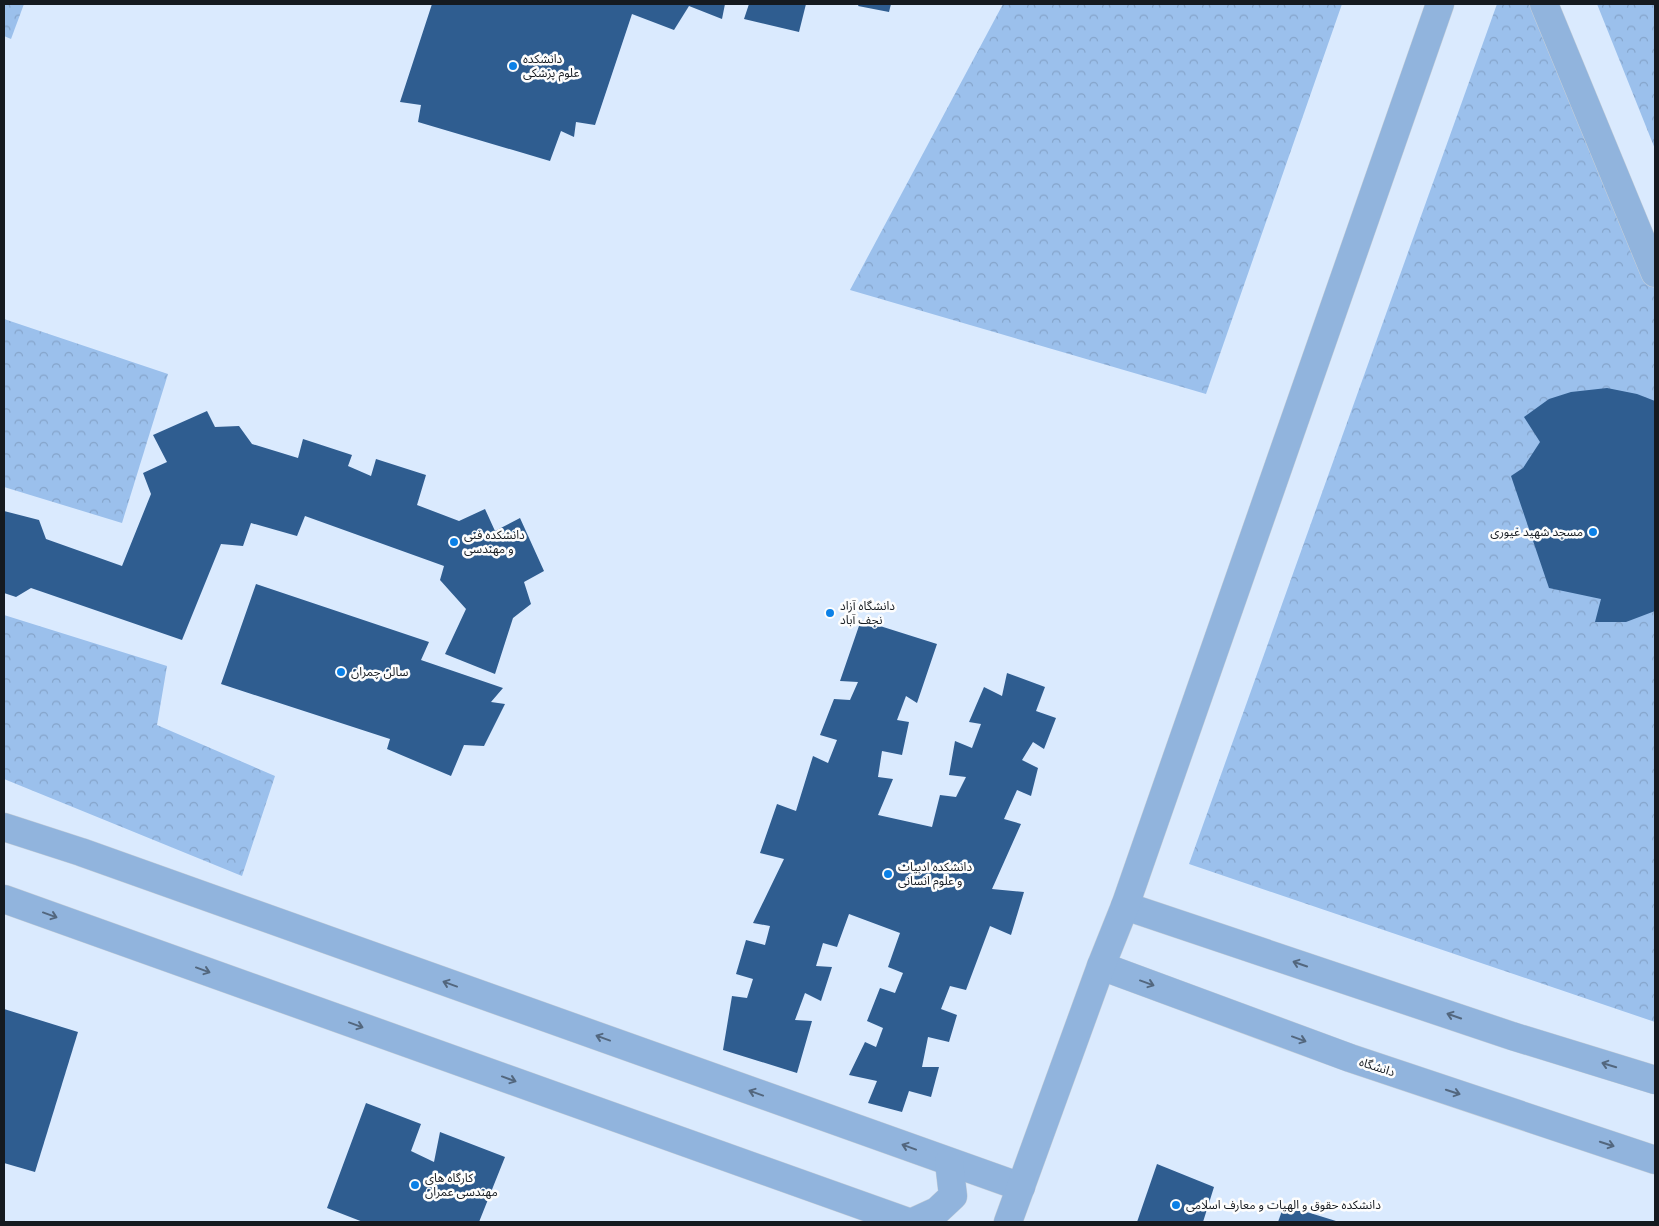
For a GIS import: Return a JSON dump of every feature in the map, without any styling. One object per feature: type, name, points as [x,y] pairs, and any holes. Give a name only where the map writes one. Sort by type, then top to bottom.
[{"type":"lane","points":[[1008,1222],[1101,966],[1125,906],[1440,4]]},
{"type":"lane","points":[[1544,4],[1655,271]]},
{"type":"lane","points":[[4,827],[99,859],[1021,1187]]},
{"type":"lane","points":[[4,899],[908,1222]]},
{"type":"lane","points":[[1125,906],[1512,1036],[1655,1080]]},
{"type":"lane","name":"دانشگاه","points":[[1101,966],[1350,1058],[1655,1160]]},
{"type":"lane","points":[[914,1222],[937,1212],[953,1196],[949,1162]]},
{"type":"shaded area","name":"دانشگاه آزاد نجف آباد","points":[[4,4],[1655,4],[1655,1222],[4,1222]]},
{"type":"green space","points":[[4,4],[24,4],[11,39],[4,36]]},
{"type":"green space","points":[[1003,4],[1342,4],[1206,394],[850,290]]},
{"type":"green space","points":[[1497,4],[1545,4],[1655,258],[1655,1022],[1189,864]]},
{"type":"green space","points":[[1597,4],[1655,4],[1655,149]]},
{"type":"green space","points":[[4,319],[168,374],[122,523],[4,487]]},
{"type":"green space","points":[[4,615],[167,666],[157,725],[275,776],[242,876],[4,779]]},
{"type":"building","name":"دانشکده علوم پزشکی","points":[[432,4],[725,4],[722,19],[689,6],[674,30],[632,14],[595,125],[576,122],[574,137],[561,131],[550,161],[418,122],[421,105],[400,102]]},
{"type":"building","points":[[749,4],[806,4],[799,32],[744,19]]},
{"type":"building","points":[[859,4],[891,4],[889,12],[858,6]]},
{"type":"building","name":"مسجد شهید غیوری","points":[[1607,388],[1637,394],[1655,401],[1655,611],[1626,622],[1595,622],[1601,599],[1549,588],[1511,476],[1523,468],[1540,442],[1524,417],[1549,399],[1571,392]]},
{"type":"building","name":"دانشکده فنی و مهندسی","points":[[207,411],[215,427],[239,426],[252,444],[298,458],[303,439],[352,455],[348,466],[371,476],[376,459],[426,475],[417,505],[459,521],[485,509],[495,531],[520,518],[544,571],[524,582],[531,604],[513,618],[495,674],[445,654],[466,609],[440,580],[444,566],[305,516],[297,536],[251,523],[243,546],[221,544],[182,640],[31,588],[16,597],[4,593],[4,511],[39,520],[46,539],[122,566],[151,494],[143,473],[167,462],[153,435]]},
{"type":"building","name":"سالن چمران","points":[[256,584],[429,642],[421,660],[503,688],[491,702],[505,704],[484,746],[464,745],[451,776],[387,749],[390,739],[221,684]]},
{"type":"building","name":"دانشکده ادبیات و علوم انسانی","points":[[861,620],[937,644],[917,703],[906,696],[897,720],[909,722],[902,755],[882,751],[878,777],[893,779],[878,815],[932,827],[940,795],[956,797],[966,777],[949,775],[955,741],[972,748],[981,724],[969,722],[984,687],[1002,696],[1007,673],[1045,687],[1036,711],[1056,718],[1044,749],[1033,742],[1022,760],[1038,768],[1031,796],[1017,790],[1004,819],[1021,824],[992,889],[1024,892],[1011,935],[990,926],[966,990],[950,986],[941,1009],[957,1015],[949,1042],[928,1037],[922,1067],[939,1067],[931,1097],[909,1091],[902,1112],[868,1103],[877,1081],[849,1075],[865,1042],[876,1047],[883,1028],[867,1021],[880,988],[895,993],[903,973],[888,967],[900,933],[849,914],[837,947],[823,943],[816,966],[832,967],[821,1001],[805,993],[795,1020],[812,1021],[797,1073],[723,1050],[732,996],[747,998],[753,979],[736,974],[746,940],[765,945],[770,926],[753,923],[784,859],[760,853],[777,804],[796,811],[813,756],[828,763],[837,740],[820,735],[834,699],[850,700],[858,682],[840,681]]},
{"type":"building","points":[[4,1009],[78,1032],[35,1172],[4,1163]]},
{"type":"building","name":"کارگاه های مهندسی عمران","points":[[366,1103],[421,1124],[411,1151],[434,1162],[440,1132],[505,1157],[479,1222],[363,1222],[327,1208]]},
{"type":"building","name":"دانشکده حقوق و الهیات و معارف اسلامی","points":[[1157,1164],[1214,1187],[1203,1222],[1137,1222]]},
{"type":"building","name":"دانشکده حقوق و الهیات و معارف اسلامی","points":[[1284,1205],[1336,1221],[1278,1222]]},
{"type":"place","name":"دانشکده علوم پزشکی","points":[[513,66]]},
{"type":"place","name":"مسجد شهید غیوری","points":[[1593,532]]},
{"type":"place","name":"دانشکده فنی و مهندسی","points":[[454,542]]},
{"type":"place","name":"دانشگاه آزاد نجف آباد","points":[[830,613]]},
{"type":"place","name":"سالن چمران","points":[[341,672]]},
{"type":"place","name":"دانشکده ادبیات و علوم انسانی","points":[[888,874]]},
{"type":"place","name":"کارگاه های مهندسی عمران","points":[[415,1185]]},
{"type":"place","name":"دانشکده حقوق و الهیات و معارف اسلامی","points":[[1176,1205]]}]
